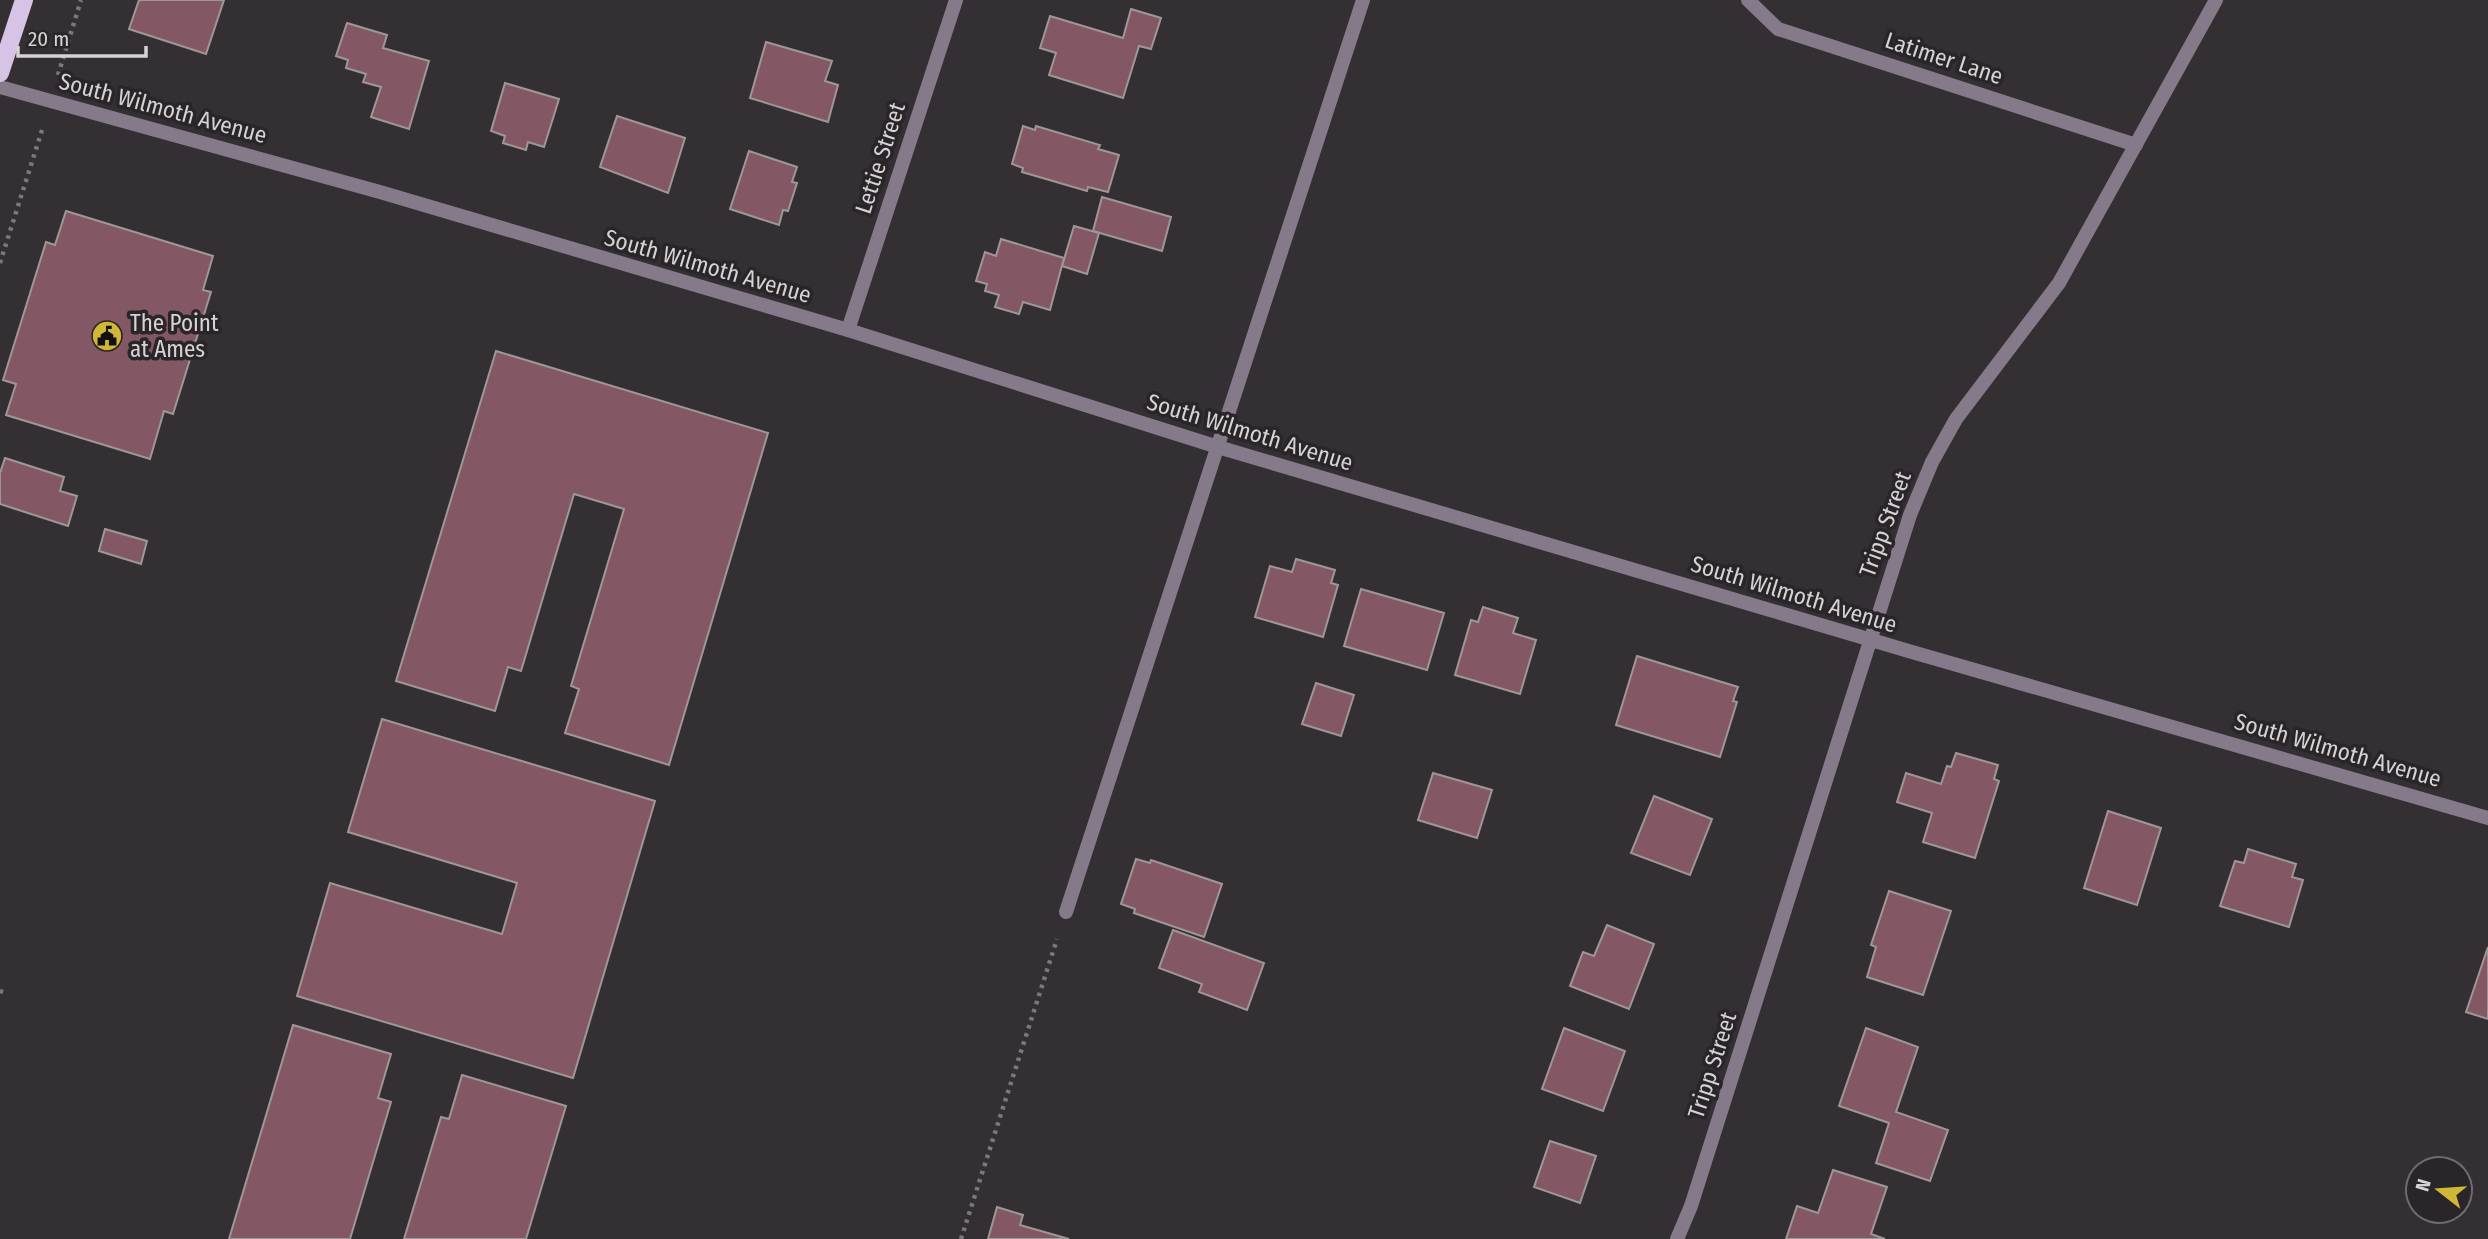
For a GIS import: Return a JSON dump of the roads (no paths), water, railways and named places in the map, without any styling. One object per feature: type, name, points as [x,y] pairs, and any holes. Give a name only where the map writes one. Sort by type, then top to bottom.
[{"type":"main road","points":[[0,73],[24,0]]},
{"type":"street","name":"Lettie Street","points":[[848,330],[956,0]]},
{"type":"street","points":[[1066,912],[1363,0]]},
{"type":"street","name":"Latimer Lane","points":[[1748,0],[1779,29],[2136,145]]},
{"type":"street","name":"Tripp Street","points":[[1677,1239],[1691,1206],[1910,515],[1932,462],[1956,419],[2059,283],[2216,0]]},
{"type":"street","name":"South Wilmoth Avenue","points":[[0,87],[380,192],[848,330],[1218,447],[1870,640],[2488,818]]},
{"type":"place","name":"The Point at Ames","points":[[107,336]]}]
